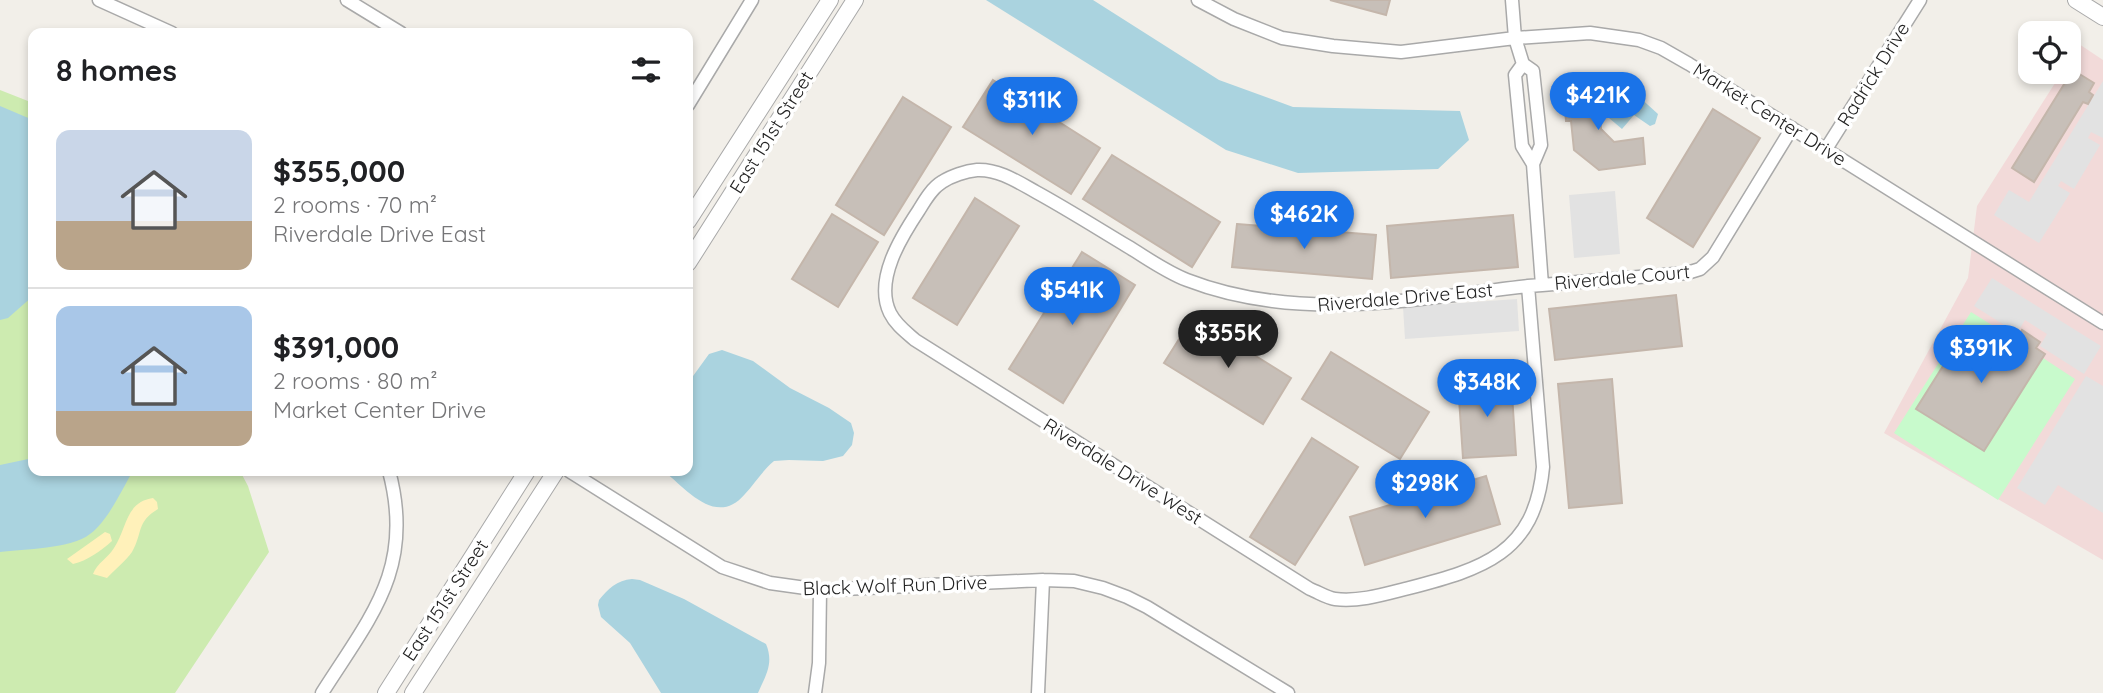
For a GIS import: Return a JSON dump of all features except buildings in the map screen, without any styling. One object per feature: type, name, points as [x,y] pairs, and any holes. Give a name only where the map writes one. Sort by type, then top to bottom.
[{"type":"street","points":[[99,0],[161,28]]},
{"type":"street","points":[[347,0],[393,28]]},
{"type":"street","points":[[693,97],[752,0]]},
{"type":"street","name":"East 151st Street","points":[[693,213],[830,0]]},
{"type":"street","name":"East 151st Street","points":[[693,255],[855,0]]},
{"type":"street","name":"Market Center Drive","points":[[1198,0],[1234,19],[1282,38],[1333,46],[1401,52],[1515,37],[1590,33],[1639,40],[1674,55],[2103,323]]},
{"type":"street","points":[[1512,0],[1515,37],[1523,64],[1533,71],[1541,145],[1533,163],[1542,285]]},
{"type":"street","name":"Radrick Drive","points":[[1826,149],[1920,0]]},
{"type":"street","points":[[2076,0],[2103,17]]},
{"type":"street","points":[[1523,64],[1515,75],[1521,146],[1533,163]]},
{"type":"street","name":"Riverdale Court","points":[[1542,285],[1687,273],[1700,269],[1718,250],[1792,128]]},
{"type":"street","name":"Riverdale Drive East","points":[[915,340],[900,327],[889,312],[889,264],[904,233],[930,194],[942,182],[978,170],[997,172],[1012,179],[1178,276],[1241,296],[1296,305],[1348,306],[1542,285]]},
{"type":"street","name":"Riverdale Drive West","points":[[915,340],[1310,589],[1332,599],[1368,598],[1480,567],[1501,553],[1518,536],[1534,512],[1541,491],[1543,467],[1528,286]]},
{"type":"street","points":[[322,693],[373,612],[393,566],[397,541],[390,476]]},
{"type":"street","name":"East 151st Street","points":[[386,693],[524,476]]},
{"type":"street","name":"East 151st Street","points":[[413,693],[553,476]]},
{"type":"street","name":"Black Wolf Run Drive","points":[[577,476],[722,567],[770,583],[820,590],[1043,580],[1074,581],[1103,587],[1147,607],[1289,693]]},
{"type":"street","points":[[1038,693],[1043,580]]},
{"type":"street","points":[[816,693],[820,590]]},
{"type":"shaded area","points":[[2081,45],[2103,60],[2103,560],[1884,433],[1968,278],[1977,206],[2054,84],[2081,84]]},
{"type":"shaded area","points":[[2103,81],[2103,138],[2091,132],[2088,138],[2100,145],[2074,189],[2061,181],[2058,186],[2070,193],[2039,243],[1994,215],[2009,190],[2029,202]]},
{"type":"shaded area","points":[[1615,191],[1620,254],[1574,258],[1569,195]]},
{"type":"shaded area","points":[[1992,278],[2101,346],[2084,374],[2040,346],[2047,334],[2025,320],[2017,333],[1974,306]]},
{"type":"shaded area","points":[[1517,299],[1519,331],[1405,339],[1403,307]]},
{"type":"shaded area","points":[[2086,376],[2103,386],[2103,513],[2058,485],[2045,505],[2017,488]]},
{"type":"green space","points":[[0,90],[28,101],[28,476],[243,476],[269,552],[175,693],[0,693]]},
{"type":"green space","points":[[1971,312],[2006,334],[1997,347],[1967,329],[1917,410],[1984,451],[2043,358],[2075,379],[1998,500],[1894,433]]},
{"type":"sand","points":[[153,498],[158,509],[143,523],[130,555],[107,578],[93,574],[114,548],[132,511],[137,505]]},
{"type":"sand","points":[[105,532],[110,534],[112,541],[99,551],[73,564],[67,559]]},
{"type":"water","points":[[986,0],[1093,0],[1219,80],[1293,107],[1460,111],[1469,140],[1438,169],[1298,173],[1226,150]]},
{"type":"water","points":[[1632,94],[1637,95],[1658,114],[1655,124],[1650,126],[1634,115],[1622,129],[1609,118]]},
{"type":"water","points":[[0,106],[28,118],[28,300],[8,318],[0,320]]},
{"type":"water","points":[[722,350],[753,361],[790,388],[829,408],[851,423],[854,433],[852,445],[843,456],[823,461],[774,461],[745,494],[724,507],[713,506],[693,496],[670,476],[693,476],[693,376],[709,354]]},
{"type":"water","points":[[28,459],[28,476],[130,476],[109,513],[97,528],[82,539],[60,545],[0,552],[0,465]]},
{"type":"water","points":[[632,579],[684,599],[766,644],[769,663],[758,693],[661,693],[630,643],[601,617],[599,600],[613,586]]}]
